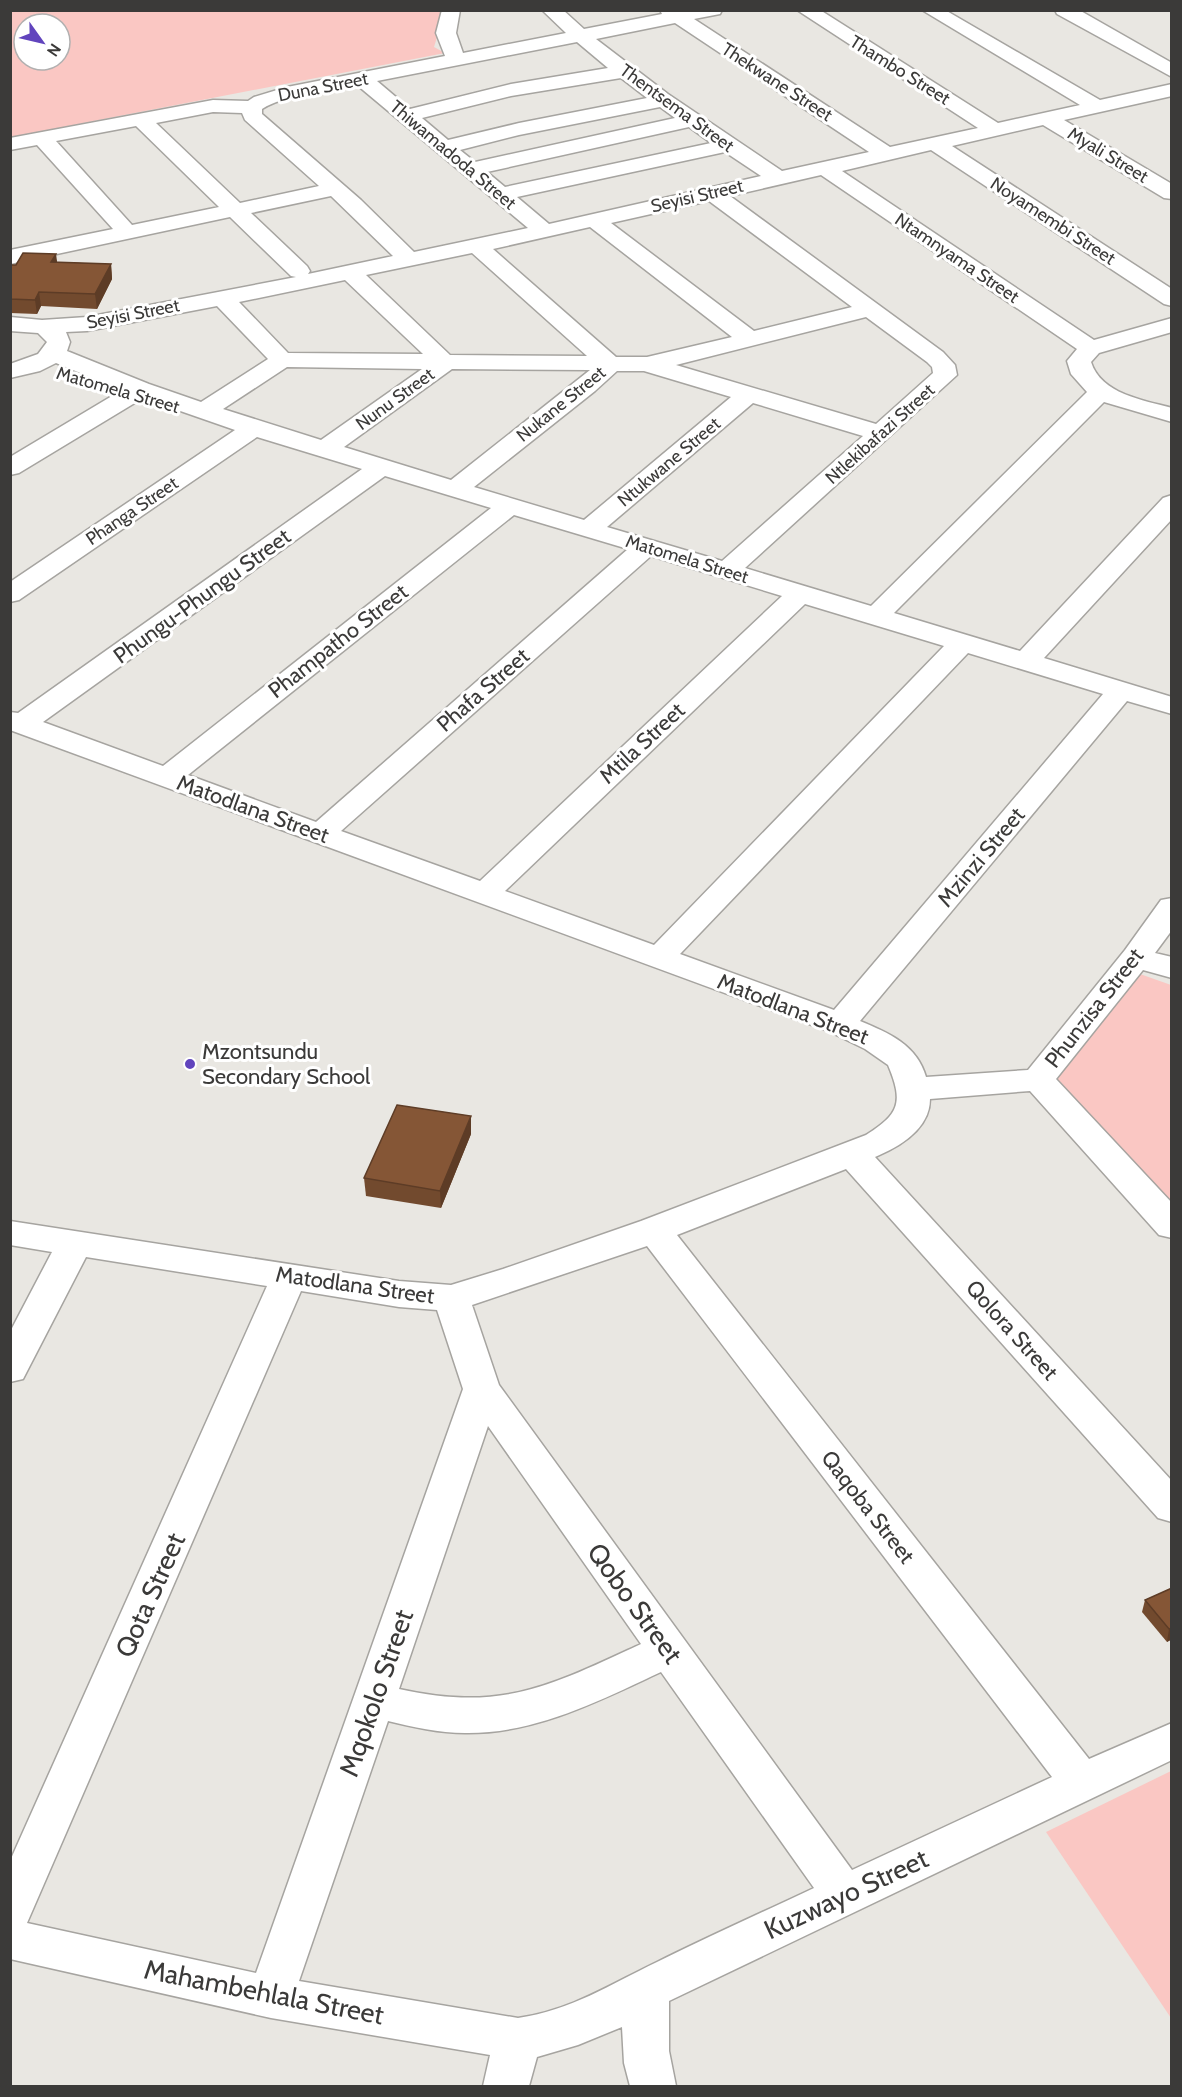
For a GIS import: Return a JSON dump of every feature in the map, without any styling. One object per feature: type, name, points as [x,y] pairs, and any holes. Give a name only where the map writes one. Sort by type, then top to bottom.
[{"type":"street","points":[[451,10],[447,33],[456,60]]},
{"type":"street","name":"Thentsema Street","points":[[551,10],[578,36],[624,71],[777,178]]},
{"type":"street","points":[[615,10],[633,26]]},
{"type":"street","name":"Duna Street","points":[[408,259],[335,189],[252,116],[252,107],[261,100],[287,93],[633,26],[674,14],[713,10]]},
{"type":"street","name":"Thambo Street","points":[[806,10],[994,129]]},
{"type":"street","points":[[931,10],[1096,106]]},
{"type":"street","points":[[1064,10],[1172,71]]},
{"type":"street","name":"Thekwane Street","points":[[674,14],[886,154]]},
{"type":"street","points":[[407,116],[511,90],[624,71]]},
{"type":"street","name":"Thiwamadoda Street","points":[[362,79],[545,231]]},
{"type":"street","name":"Seyisi Street","points":[[52,340],[197,309],[223,299],[545,231],[1045,117],[1167,94]]},
{"type":"street","points":[[445,147],[519,129],[665,100]]},
{"type":"street","points":[[10,144],[213,106],[252,107]]},
{"type":"street","name":"Myali Street","points":[[1045,117],[1172,193]]},
{"type":"street","points":[[140,119],[298,272]]},
{"type":"street","points":[[471,169],[694,120]]},
{"type":"street","points":[[42,138],[128,233]]},
{"type":"street","name":"Noyamembi Street","points":[[934,142],[1172,299]]},
{"type":"street","points":[[501,194],[728,145]]},
{"type":"street","name":"Ntamnyama Street","points":[[824,168],[1091,348]]},
{"type":"street","points":[[15,250],[128,233],[335,189]]},
{"type":"street","name":"Ntlekibafazi Street","points":[[712,193],[935,357],[943,365],[945,375],[728,571]]},
{"type":"street","points":[[594,220],[750,340]]},
{"type":"street","name":"Nukane Street","points":[[455,489],[587,386],[610,364],[476,245]]},
{"type":"street","name":"Nunu Street","points":[[325,449],[445,363],[350,272]]},
{"type":"street","points":[[223,299],[276,364]]},
{"type":"street","points":[[203,411],[276,364],[646,364],[870,309]]},
{"type":"street","points":[[10,324],[52,340],[22,369]]},
{"type":"street","points":[[1172,325],[1091,348],[1078,361],[1079,369],[1086,379],[1101,392],[1122,402],[1172,414]]},
{"type":"street","name":"Matomela Street","points":[[52,340],[135,392]]},
{"type":"street","points":[[646,364],[880,433]]},
{"type":"street","name":"Matomela Street","points":[[22,369],[135,392],[184,409],[203,411],[1172,706]]},
{"type":"street","points":[[10,468],[135,392]]},
{"type":"street","points":[[876,616],[1101,392]]},
{"type":"street","name":"Ntukwane Street","points":[[590,529],[748,395]]},
{"type":"street","name":"Phanga Street","points":[[10,594],[254,428]]},
{"type":"street","name":"Phungu-Phungu Street","points":[[16,722],[382,466]]},
{"type":"street","points":[[1027,660],[1172,503]]},
{"type":"street","name":"Phampatho Street","points":[[167,777],[510,505]]},
{"type":"street","name":"Phafa Street","points":[[320,834],[646,546]]},
{"type":"street","name":"Mtila Street","points":[[485,893],[800,594]]},
{"type":"street","points":[[658,958],[962,643]]},
{"type":"street","name":"Mzinzi Street","points":[[840,1024],[1122,690]]},
{"type":"street","name":"Matodlana Street","points":[[10,1233],[399,1294],[451,1298],[654,1230],[878,1143],[907,1122],[915,1101],[907,1069],[900,1057],[875,1040],[840,1024],[16,722]]},
{"type":"street","name":"Phunzisa Street","points":[[1038,1080],[1136,957],[1172,907]]},
{"type":"street","points":[[1136,957],[1172,968]]},
{"type":"street","points":[[913,1089],[1038,1080],[1172,1226]]},
{"type":"street","name":"Qolora Street","points":[[852,1154],[1172,1507]]},
{"type":"street","name":"Qaqoba Street","points":[[654,1230],[1082,1783]]},
{"type":"street","points":[[10,1369],[75,1243]]},
{"type":"street","name":"Qota Street","points":[[10,1912],[289,1277]]},
{"type":"street","name":"Qobo Street","points":[[451,1298],[482,1389],[844,1895]]},
{"type":"street","name":"Mqokolo Street","points":[[271,1997],[482,1389]]},
{"type":"street","points":[[374,1701],[422,1712],[466,1716],[528,1709],[583,1688],[668,1650]]},
{"type":"street","name":"Kuzwayo Street","points":[[518,2039],[539,2037],[597,2016],[844,1895],[1172,1740]]},
{"type":"street","name":"Mahambehlala Street","points":[[10,1939],[271,1997],[518,2039]]},
{"type":"street","points":[[647,1990],[644,2037],[653,2086]]},
{"type":"street","points":[[506,2086],[518,2039]]},
{"type":"shaded area","points":[[11,11],[445,11],[434,47],[445,53],[11,137]]},
{"type":"shaded area","points":[[1140,974],[1171,985],[1171,1206],[1054,1080]]},
{"type":"shaded area","points":[[1171,1771],[1171,2018],[1046,1832]]},
{"type":"building","points":[[23,253],[56,254],[51,262],[111,264],[95,294],[39,292],[35,300],[10,299],[10,267],[16,265]]},
{"type":"building","points":[[397,1105],[471,1116],[440,1191],[364,1178]]},
{"type":"building","points":[[1172,1588],[1172,1628],[1169,1629],[1145,1600]]},
{"type":"place","name":"Mzontsundu Secondary School","points":[[190,1064]]}]
